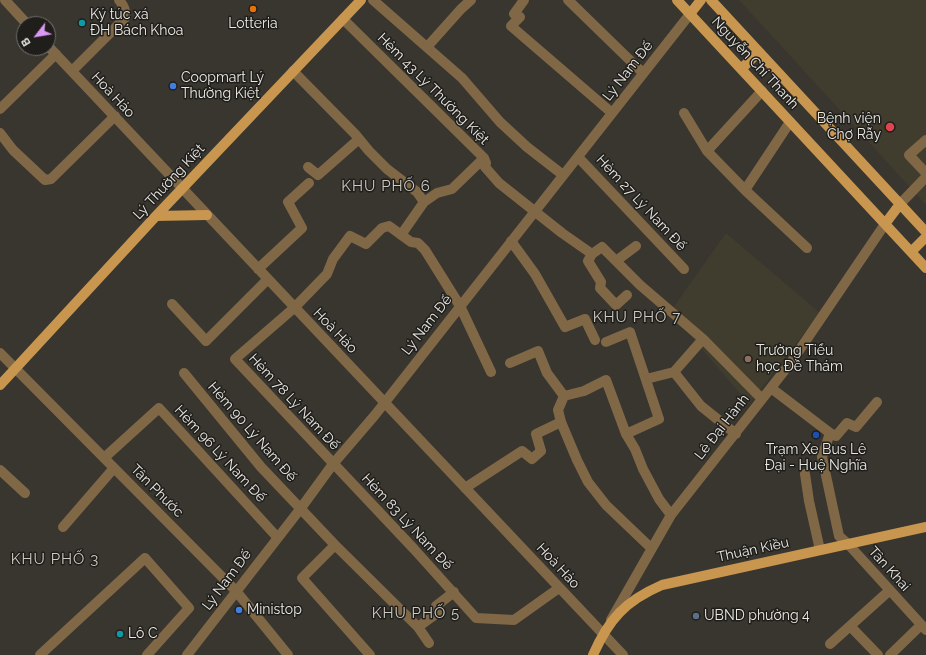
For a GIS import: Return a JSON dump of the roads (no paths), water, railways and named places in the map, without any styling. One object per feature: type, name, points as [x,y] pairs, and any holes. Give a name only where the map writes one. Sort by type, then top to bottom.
[{"type":"main road","name":"Lý Thường Kiệt","points":[[0,385],[156,216],[361,0]]},
{"type":"main road","name":"Nguyễn Chí Thanh","points":[[677,0],[926,268]]},
{"type":"main road","points":[[690,14],[701,0]]},
{"type":"main road","points":[[711,0],[926,232]]},
{"type":"main road","points":[[741,69],[759,52]]},
{"type":"main road","points":[[885,224],[900,204]]},
{"type":"main road","points":[[156,216],[207,215]]},
{"type":"main road","points":[[911,252],[926,237]]},
{"type":"main road","name":"Thuận Kiều","points":[[603,634],[624,608],[637,598],[662,585],[926,526]]},
{"type":"main road","name":"Lê Đại Hành","points":[[593,655],[603,634]]},
{"type":"street","points":[[4,0],[19,16]]},
{"type":"street","points":[[72,71],[125,18],[126,12],[119,0]]},
{"type":"street","points":[[373,0],[462,78],[500,122],[527,147],[563,175]]},
{"type":"street","points":[[427,47],[471,0]]},
{"type":"street","points":[[524,0],[514,14],[520,17],[511,26],[612,114]]},
{"type":"street","points":[[568,0],[643,73]]},
{"type":"street","name":"Lý Nam Đế","points":[[191,653],[236,591],[301,508],[333,464],[375,416],[384,402],[690,14]]},
{"type":"street","name":"Hẻm 43 Lý Thường Kiệt","points":[[343,19],[484,158],[486,163],[485,167],[499,183],[562,233],[592,254]]},
{"type":"street","name":"Hoà Hảo","points":[[56,54],[623,655]]},
{"type":"street","points":[[0,109],[54,56]]},
{"type":"street","points":[[294,71],[386,169],[416,192],[424,202]]},
{"type":"street","points":[[707,151],[762,91]]},
{"type":"street","points":[[684,113],[707,151],[745,190],[807,248]]},
{"type":"street","points":[[0,133],[13,150],[45,180],[51,178],[115,116]]},
{"type":"street","points":[[745,190],[790,122]]},
{"type":"street","points":[[308,167],[318,175],[359,139]]},
{"type":"street","points":[[926,140],[909,155],[926,173]]},
{"type":"street","name":"Hẻm 27 Lý Nam Đế","points":[[578,157],[684,269]]},
{"type":"street","points":[[401,235],[424,202],[438,193],[452,189],[484,158]]},
{"type":"street","points":[[900,204],[926,177]]},
{"type":"street","points":[[258,269],[302,228],[288,202],[309,183]]},
{"type":"street","name":"Lê Đại Hành","points":[[603,634],[671,515],[792,361],[885,224]]},
{"type":"street","points":[[294,308],[327,274],[333,259],[350,236],[366,244],[382,228],[389,226],[411,242],[418,243],[425,250],[460,306],[491,372]]},
{"type":"street","points":[[511,241],[535,274],[565,327],[585,319],[596,340]]},
{"type":"street","points":[[616,260],[636,246]]},
{"type":"street","points":[[627,295],[616,305],[600,288],[601,282],[588,261],[592,254],[602,247],[640,285],[703,339],[762,399]]},
{"type":"street","points":[[172,304],[206,341],[268,279]]},
{"type":"street","name":"Hẻm 78 Lý Nam Đế","points":[[294,308],[235,359],[333,464]]},
{"type":"street","points":[[606,342],[630,332],[658,419],[626,434]]},
{"type":"street","points":[[646,379],[674,372],[703,339]]},
{"type":"street","points":[[510,363],[538,351],[547,373],[564,396]]},
{"type":"street","name":"Tân Phước","points":[[0,353],[236,591],[288,655]]},
{"type":"street","points":[[674,372],[701,406],[736,434]]},
{"type":"street","name":"Hẻm 90 Lý Nam Đế","points":[[184,373],[261,467],[335,546],[418,627],[429,643]]},
{"type":"street","points":[[564,396],[584,391],[606,380],[626,434],[659,499],[671,515]]},
{"type":"street","points":[[771,388],[836,436],[848,423],[856,426],[876,402]]},
{"type":"street","points":[[564,396],[558,410],[561,422],[588,482],[606,505],[651,548]]},
{"type":"street","name":"Hẻm 96 Lý Nam Đế","points":[[104,458],[159,408],[277,537]]},
{"type":"street","points":[[465,488],[522,451],[532,459],[541,451],[536,434],[561,422]]},
{"type":"street","name":"Tân Khai","points":[[830,433],[822,457],[839,536],[924,627]]},
{"type":"street","name":"Hẻm 83 Lý Nam Đế","points":[[333,464],[476,618],[514,620],[559,588]]},
{"type":"street","points":[[63,527],[114,468]]},
{"type":"street","points":[[0,470],[25,494]]},
{"type":"street","points":[[805,474],[809,501],[820,550]]},
{"type":"street","points":[[335,546],[302,578],[370,655]]},
{"type":"street","points":[[40,655],[144,558],[189,608],[147,655]]},
{"type":"street","points":[[830,644],[890,590]]},
{"type":"street","points":[[418,627],[440,611],[436,606],[457,596]]},
{"type":"street","points":[[850,626],[878,655]]},
{"type":"street","points":[[890,655],[924,627]]},
{"type":"place","name":"Lotteria","points":[[253,9]]},
{"type":"place","name":"Ký túc xá ĐH Bách Khoa","points":[[82,23]]},
{"type":"place","name":"Coopmart Lý Thường Kiệt","points":[[173,86]]},
{"type":"place","name":"Bệnh viện Chợ Rẫy","points":[[890,127]]},
{"type":"place","name":"Trường Tiểu học Đề Thám","points":[[748,359]]},
{"type":"place","name":"Trạm Xe Bus Lê Đại - Huệ Nghĩa","points":[[816,435]]},
{"type":"place","name":"Ministop","points":[[239,610]]},
{"type":"place","name":"UBND phường 4","points":[[696,616]]},
{"type":"place","name":"Lô C","points":[[120,634]]},
{"type":"district","name":"KHU PHỐ 6","points":[[386,186]]},
{"type":"district","name":"KHU PHỐ 7","points":[[637,317]]},
{"type":"district","name":"KHU PHỐ 3","points":[[55,559]]},
{"type":"district","name":"KHU PHỐ 5","points":[[416,613]]}]
